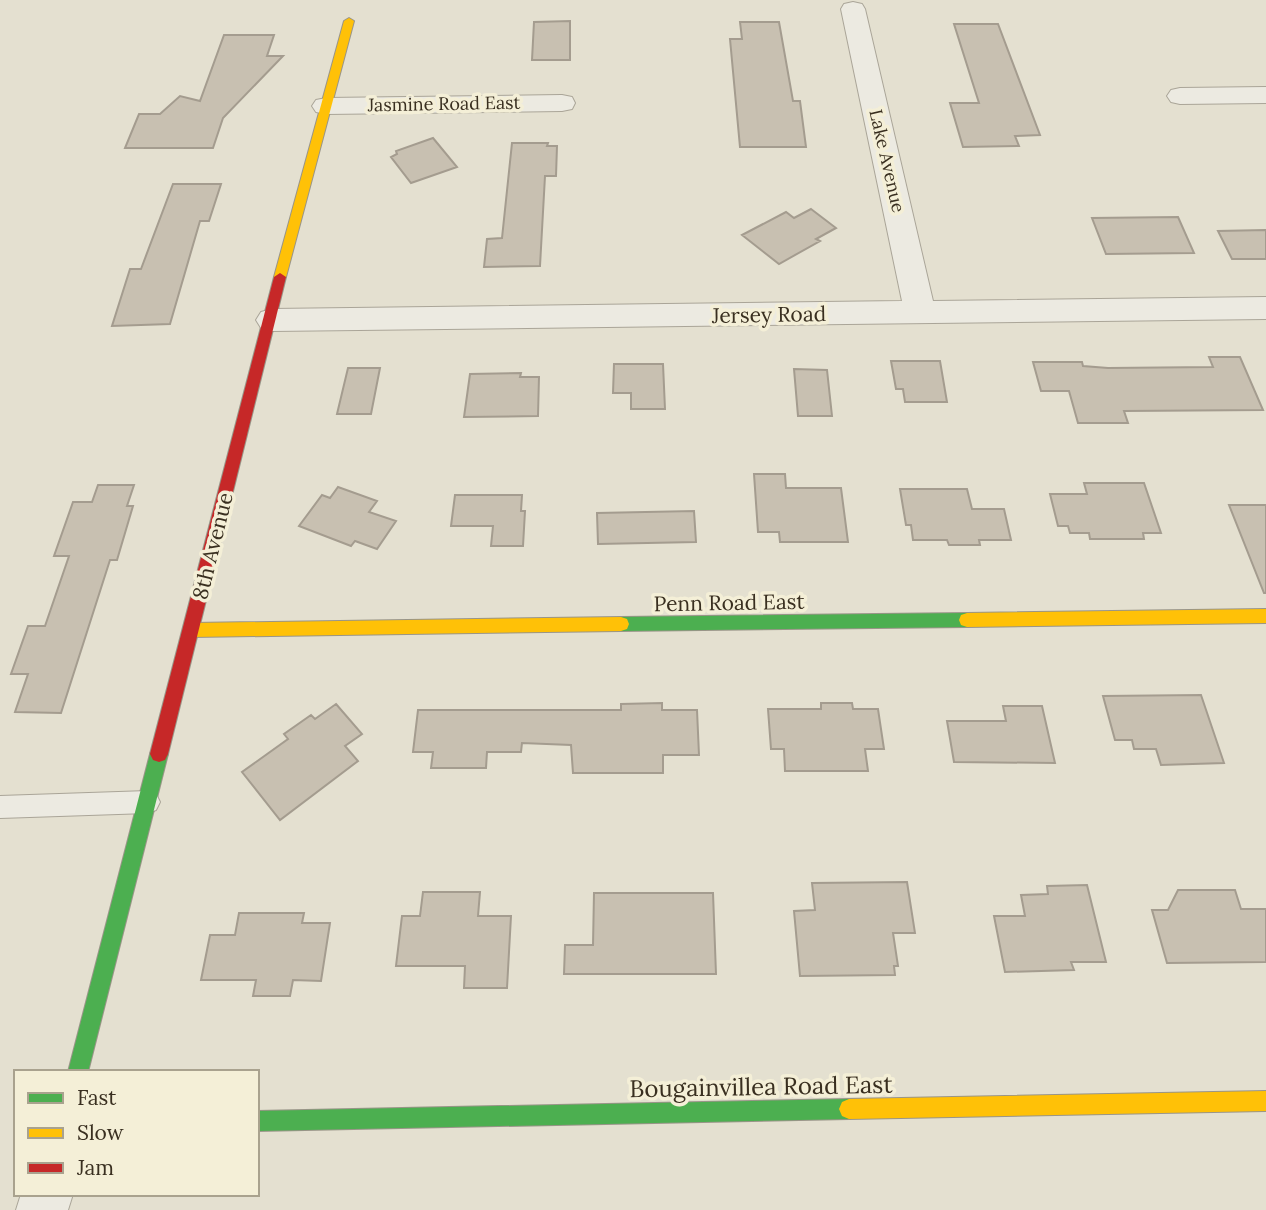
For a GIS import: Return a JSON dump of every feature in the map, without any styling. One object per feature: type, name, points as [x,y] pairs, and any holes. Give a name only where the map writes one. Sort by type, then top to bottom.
[{"type":"street","name":"Lake Avenue","points":[[853,9],[920,313]]},
{"type":"street","name":"8th Avenue","points":[[79,1070],[349,21]]},
{"type":"street","points":[[1180,96],[1266,95]]},
{"type":"street","name":"Jasmine Road East","points":[[326,106],[562,103]]},
{"type":"street","name":"Jersey Road","points":[[272,320],[1266,308]]},
{"type":"street","name":"Penn Road East","points":[[192,630],[1266,616]]},
{"type":"street","name":"Bougainvillea Road East","points":[[259,1121],[1266,1101]]},
{"type":"lane","points":[[0,807],[148,802]]},
{"type":"building","points":[[570,21],[570,60],[532,60],[534,22]]},
{"type":"building","points":[[740,22],[779,22],[793,101],[800,101],[806,147],[740,147],[730,39],[742,39]]},
{"type":"building","points":[[954,24],[998,24],[1040,135],[1015,136],[1019,146],[963,147],[950,103],[979,103]]},
{"type":"building","points":[[224,35],[274,35],[267,56],[283,56],[223,118],[213,148],[125,148],[139,114],[160,114],[180,96],[200,101]]},
{"type":"building","points":[[433,138],[457,167],[411,183],[391,157],[397,154],[396,151]]},
{"type":"building","points":[[512,143],[548,143],[547,146],[557,146],[556,176],[545,176],[540,266],[484,267],[487,239],[502,238]]},
{"type":"building","points":[[173,184],[221,184],[209,221],[200,221],[170,324],[112,326],[130,269],[141,269]]},
{"type":"building","points":[[811,209],[836,228],[816,239],[820,241],[779,264],[742,235],[786,212],[794,218]]},
{"type":"building","points":[[1178,217],[1194,253],[1106,254],[1092,218]]},
{"type":"building","points":[[1266,230],[1266,259],[1232,259],[1218,231]]},
{"type":"building","points":[[1209,357],[1240,357],[1263,410],[1124,411],[1128,423],[1078,423],[1069,391],[1041,391],[1033,362],[1082,362],[1083,366],[1108,368],[1213,367]]},
{"type":"building","points":[[891,361],[940,361],[947,402],[905,402],[903,389],[896,389]]},
{"type":"building","points":[[614,364],[663,364],[665,409],[631,409],[631,393],[613,393]]},
{"type":"building","points":[[348,368],[380,368],[371,414],[337,414]]},
{"type":"building","points":[[794,369],[827,370],[832,416],[798,416]]},
{"type":"building","points":[[521,373],[520,377],[539,377],[538,416],[464,417],[470,374]]},
{"type":"building","points":[[754,474],[785,474],[786,488],[841,488],[848,542],[780,542],[779,532],[758,532]]},
{"type":"building","points":[[1084,483],[1144,483],[1161,533],[1143,533],[1144,539],[1090,539],[1089,533],[1070,533],[1068,526],[1058,526],[1050,494],[1087,494]]},
{"type":"building","points":[[98,485],[134,485],[127,506],[133,506],[117,560],[110,560],[61,713],[15,712],[28,674],[11,674],[28,626],[45,626],[69,556],[54,556],[73,502],[92,502]]},
{"type":"building","points":[[338,487],[377,501],[369,512],[396,521],[377,549],[355,541],[351,546],[299,526],[322,495],[330,498]]},
{"type":"building","points":[[900,489],[967,489],[972,509],[1004,509],[1011,540],[979,540],[980,545],[949,545],[947,540],[913,540],[911,525],[906,525]]},
{"type":"building","points":[[455,495],[522,495],[521,511],[525,511],[523,546],[491,546],[493,526],[451,526]]},
{"type":"building","points":[[1229,505],[1266,505],[1266,593],[1264,593]]},
{"type":"building","points":[[694,511],[696,542],[598,544],[597,513]]},
{"type":"building","points":[[1201,695],[1224,763],[1161,765],[1156,749],[1134,749],[1132,740],[1115,740],[1103,696]]},
{"type":"building","points":[[662,703],[662,710],[697,710],[699,755],[663,755],[663,773],[573,773],[571,745],[522,743],[521,752],[487,752],[486,768],[431,768],[433,752],[413,752],[418,710],[621,710],[621,704]]},
{"type":"building","points":[[821,703],[852,703],[853,709],[878,709],[884,749],[865,749],[868,771],[785,771],[784,749],[771,749],[768,709],[821,709]]},
{"type":"building","points":[[336,704],[362,734],[345,746],[358,761],[280,820],[242,772],[288,739],[284,734],[311,715],[315,719]]},
{"type":"building","points":[[1003,706],[1042,706],[1055,763],[954,762],[947,721],[1006,721]]},
{"type":"building","points":[[907,882],[915,933],[893,933],[898,966],[894,966],[895,975],[800,976],[794,911],[815,910],[812,883]]},
{"type":"building","points":[[1087,885],[1106,962],[1071,962],[1074,970],[1005,972],[994,916],[1025,916],[1021,895],[1048,894],[1047,886]]},
{"type":"building","points":[[1178,890],[1235,890],[1241,909],[1266,909],[1266,962],[1167,963],[1152,910],[1168,910]]},
{"type":"building","points":[[423,892],[480,892],[478,916],[511,916],[507,988],[464,988],[465,966],[396,966],[402,916],[420,916]]},
{"type":"building","points":[[594,893],[713,893],[716,974],[564,974],[565,945],[593,945]]},
{"type":"building","points":[[239,913],[304,913],[302,923],[330,923],[321,981],[293,980],[290,996],[253,996],[256,980],[201,980],[210,935],[235,935]]},
{"type":"traffic: fast","points":[[621,624],[967,620]]},
{"type":"traffic: fast","points":[[79,1070],[159,754]]},
{"type":"traffic: fast","points":[[259,1121],[849,1109]]},
{"type":"traffic: slow","points":[[280,277],[349,21]]},
{"type":"traffic: slow","points":[[967,620],[1266,616]]},
{"type":"traffic: slow","points":[[192,630],[621,624]]},
{"type":"traffic: slow","points":[[849,1109],[1266,1101]]},
{"type":"traffic: jam","points":[[159,754],[280,277]]}]
